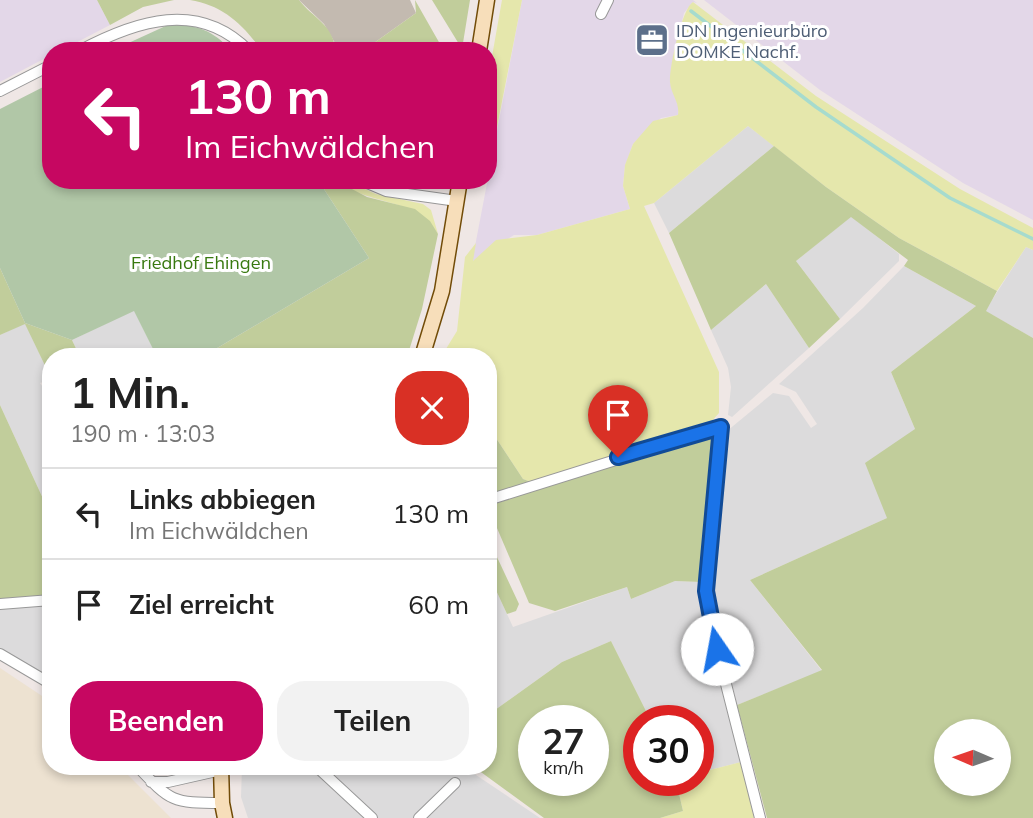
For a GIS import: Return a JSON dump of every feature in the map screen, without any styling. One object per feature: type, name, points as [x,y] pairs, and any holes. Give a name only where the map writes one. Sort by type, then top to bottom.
[{"type":"main road","points":[[480,42],[487,0]]},
{"type":"main road","points":[[425,348],[442,291],[459,189]]},
{"type":"main road","points":[[221,775],[224,811]]},
{"type":"street","points":[[601,0],[601,14],[608,0]]},
{"type":"street","points":[[96,42],[149,14],[177,9],[205,14],[242,42]]},
{"type":"street","points":[[0,92],[42,70]]},
{"type":"street","points":[[381,189],[457,201]]},
{"type":"street","points":[[497,497],[721,427],[706,591],[712,629],[760,818]]},
{"type":"street","points":[[0,604],[42,601]]},
{"type":"street","points":[[0,654],[42,679]]},
{"type":"street","points":[[145,775],[167,798],[224,811]]},
{"type":"street","points":[[151,782],[168,782],[194,775]]},
{"type":"street","points":[[326,775],[372,818]]},
{"type":"street","points":[[419,818],[455,783]]},
{"type":"shaded area","points":[[0,0],[97,0],[110,25],[77,42],[42,42],[42,60],[0,82]]},
{"type":"shaded area","points":[[299,0],[410,0],[416,13],[375,42],[334,42],[324,24]]},
{"type":"shaded area","points":[[522,0],[693,0],[697,3],[693,2],[684,13],[673,60],[670,82],[679,108],[678,115],[661,118],[633,144],[625,166],[623,186],[630,209],[537,235],[514,235],[472,262],[486,189],[497,189],[497,131]]},
{"type":"shaded area","points":[[704,0],[1033,0],[1033,220],[963,183],[820,90]]},
{"type":"shaded area","points":[[748,126],[774,146],[669,233],[654,203]]},
{"type":"shaded area","points":[[851,216],[899,254],[899,261],[840,319],[796,261]]},
{"type":"shaded area","points":[[1026,247],[1033,250],[1033,338],[985,311]]},
{"type":"shaded area","points":[[904,266],[976,306],[891,372],[915,429],[887,518],[750,580],[822,671],[737,705],[712,602],[727,431],[773,393],[789,396],[811,428],[817,424],[796,392],[779,384],[863,308]]},
{"type":"shaded area","points":[[766,284],[809,348],[732,417],[728,415],[731,387],[728,368],[711,330]]},
{"type":"shaded area","points":[[134,310],[153,348],[76,348],[72,340]]},
{"type":"shaded area","points":[[25,323],[42,359],[42,496],[0,405],[0,335]]},
{"type":"shaded area","points":[[675,581],[701,582],[699,603],[741,762],[714,769],[714,705],[643,705],[611,641],[562,662],[497,709],[497,592],[513,627],[627,587],[631,599]]},
{"type":"shaded area","points":[[42,605],[42,673],[0,650],[0,608]]},
{"type":"shaded area","points":[[0,668],[42,696],[42,775],[128,775],[171,818],[0,818]]},
{"type":"shaded area","points":[[242,775],[476,775],[540,818],[248,818],[241,797]]},
{"type":"green space","points":[[97,0],[174,0],[143,7],[110,25]]},
{"type":"green space","points":[[190,0],[299,0],[327,28],[334,42],[255,42],[231,17]]},
{"type":"green space","points":[[415,0],[439,42],[375,42],[416,13]]},
{"type":"green space","points":[[432,0],[470,0],[463,42],[458,42]]},
{"type":"green space","points":[[502,0],[522,0],[497,127],[497,42],[495,42]]},
{"type":"green space","points":[[693,2],[816,96],[960,189],[1033,228],[1033,250],[1026,247],[997,291],[899,238],[826,187],[748,126],[654,203],[644,206],[719,372],[719,413],[710,423],[531,482],[523,479],[497,440],[497,348],[447,348],[457,331],[465,257],[476,243],[473,261],[496,240],[537,235],[630,209],[623,186],[625,165],[633,144],[653,121],[678,115],[670,75],[681,26]]},
{"type":"green space","points":[[170,24],[204,30],[223,42],[131,42]]},
{"type":"green space","name":"Friedhof Ehingen","points":[[42,88],[42,189],[324,189],[369,258],[217,348],[152,348],[134,311],[72,340],[25,323],[0,268],[0,109]]},
{"type":"green space","points":[[774,146],[826,187],[899,238],[997,291],[986,311],[1033,338],[1033,818],[767,818],[737,705],[822,670],[750,580],[887,518],[865,463],[915,429],[891,372],[976,306],[904,266],[908,260],[851,217],[796,261],[840,319],[809,348],[766,284],[711,330],[669,233]]},
{"type":"green space","points":[[324,189],[352,189],[367,197],[415,209],[430,221],[438,234],[422,309],[410,348],[217,348],[369,258]]},
{"type":"green space","points":[[349,189],[365,189],[423,204],[431,210],[438,234],[417,213]]},
{"type":"green space","points":[[0,268],[25,323],[72,340],[76,348],[42,348],[42,359],[25,324],[0,335]]},
{"type":"green space","points":[[0,405],[42,496],[42,597],[0,599]]},
{"type":"green space","points":[[711,432],[717,435],[701,582],[675,581],[631,599],[627,587],[555,611],[529,603],[497,528],[497,503],[539,486]]},
{"type":"green space","points":[[497,440],[523,479],[531,482],[497,492]]},
{"type":"green space","points":[[497,557],[519,604],[516,611],[507,614],[497,592]]},
{"type":"green space","points":[[611,641],[643,705],[623,705],[623,796],[680,796],[683,811],[660,818],[544,818],[485,775],[497,775],[497,709],[562,662]]},
{"type":"green space","points":[[741,762],[754,818],[660,818],[683,811],[680,796],[714,796],[714,769]]},
{"type":"waterway","points":[[691,11],[816,107],[950,198],[1033,239]]},
{"type":"place","name":"IDN Ingenieurbüro DOMKE Nachf.","points":[[652,40]]},
{"type":"route","points":[[618,457],[721,427],[706,591],[717,649]]}]
